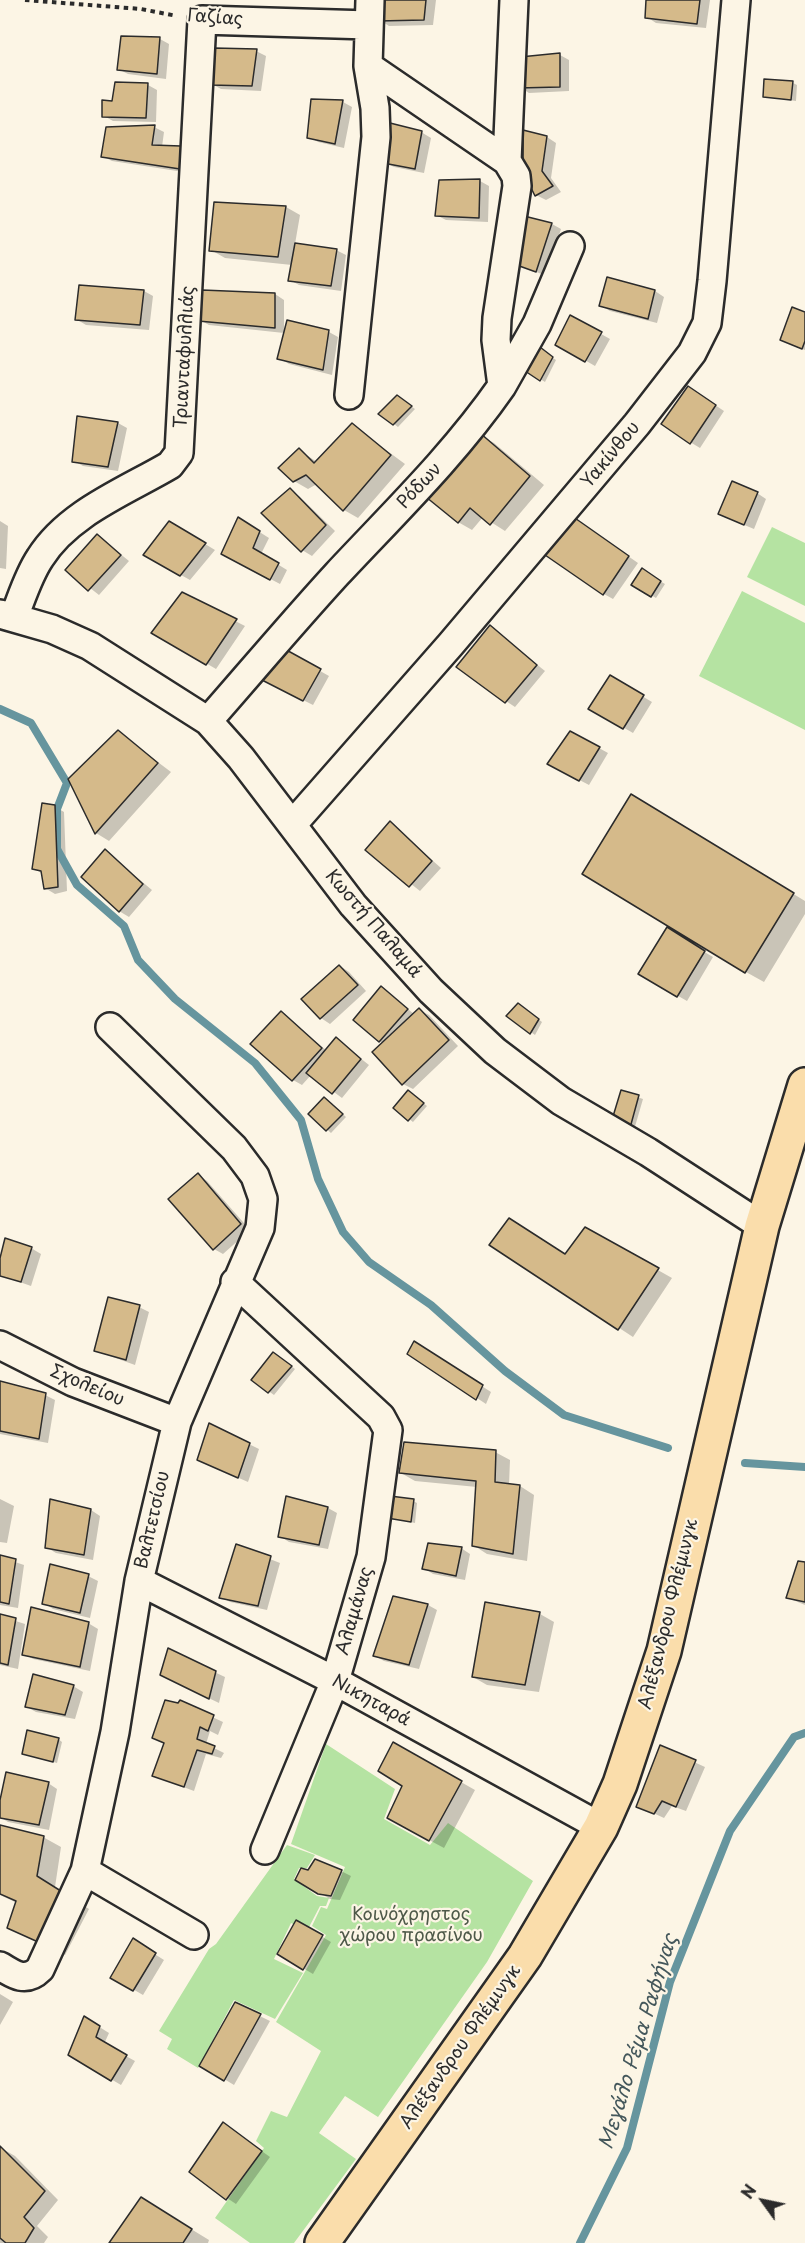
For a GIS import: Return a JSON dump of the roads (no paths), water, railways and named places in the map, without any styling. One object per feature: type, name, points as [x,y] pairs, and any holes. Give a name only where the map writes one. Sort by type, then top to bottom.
[{"type":"main road","name":"Αλέξανδρου Φλέμινγκ","points":[[321,2243],[525,1956],[601,1827],[636,1740],[664,1651],[762,1226],[805,1085]]},
{"type":"street","points":[[502,386],[496,340],[497,318],[517,181],[507,161],[514,0]]},
{"type":"street","name":"Υακίνθου","points":[[292,825],[452,644],[637,424],[692,353],[707,323],[736,0]]},
{"type":"street","points":[[350,395],[376,137],[375,108],[368,66],[369,12]]},
{"type":"street","name":"Γαζίας","points":[[202,20],[369,12]]},
{"type":"street","name":"Τριανταφυλλιάς","points":[[7,615],[40,557],[58,535],[73,522],[170,465],[180,453],[202,20]]},
{"type":"street","points":[[368,66],[507,161]]},
{"type":"street","name":"Ρόδων","points":[[208,721],[476,423],[502,386],[537,324],[570,246]]},
{"type":"street","name":"Κωστή Παλαμά","points":[[7,615],[90,646],[208,721],[353,905],[431,991],[495,1051],[561,1101],[648,1152],[762,1226]]},
{"type":"street","name":"Βαλτετσίου","points":[[0,1966],[21,1977],[28,1977],[40,1969],[85,1871],[115,1732],[139,1581],[177,1422],[260,1228],[263,1199],[255,1176],[234,1148],[110,1027]]},
{"type":"street","name":"Αλαμάνας","points":[[235,1282],[381,1417],[387,1430],[371,1557],[335,1681],[265,1850]]},
{"type":"street","name":"Σχολείου","points":[[0,1345],[73,1382],[177,1422]]},
{"type":"street","name":"Νικηταρά","points":[[139,1581],[335,1681],[601,1827]]},
{"type":"street","points":[[85,1871],[194,1935]]},
{"type":"waterway","points":[[0,709],[31,723],[67,783],[57,809],[57,849],[77,885],[124,926],[138,960],[175,999],[255,1063],[301,1120],[318,1179],[343,1232],[369,1262],[431,1305],[505,1371],[564,1415],[668,1448]]},
{"type":"waterway","points":[[745,1463],[805,1467]]},
{"type":"waterway","name":"Μεγάλο Ρέμα Ραφήνας","points":[[580,2243],[627,2148],[670,1982],[730,1831],[794,1737],[805,1733]]},
{"type":"park label","name":"Κοινόχρηστος χώρου πρασίνου","points":[[411,1925]]}]
